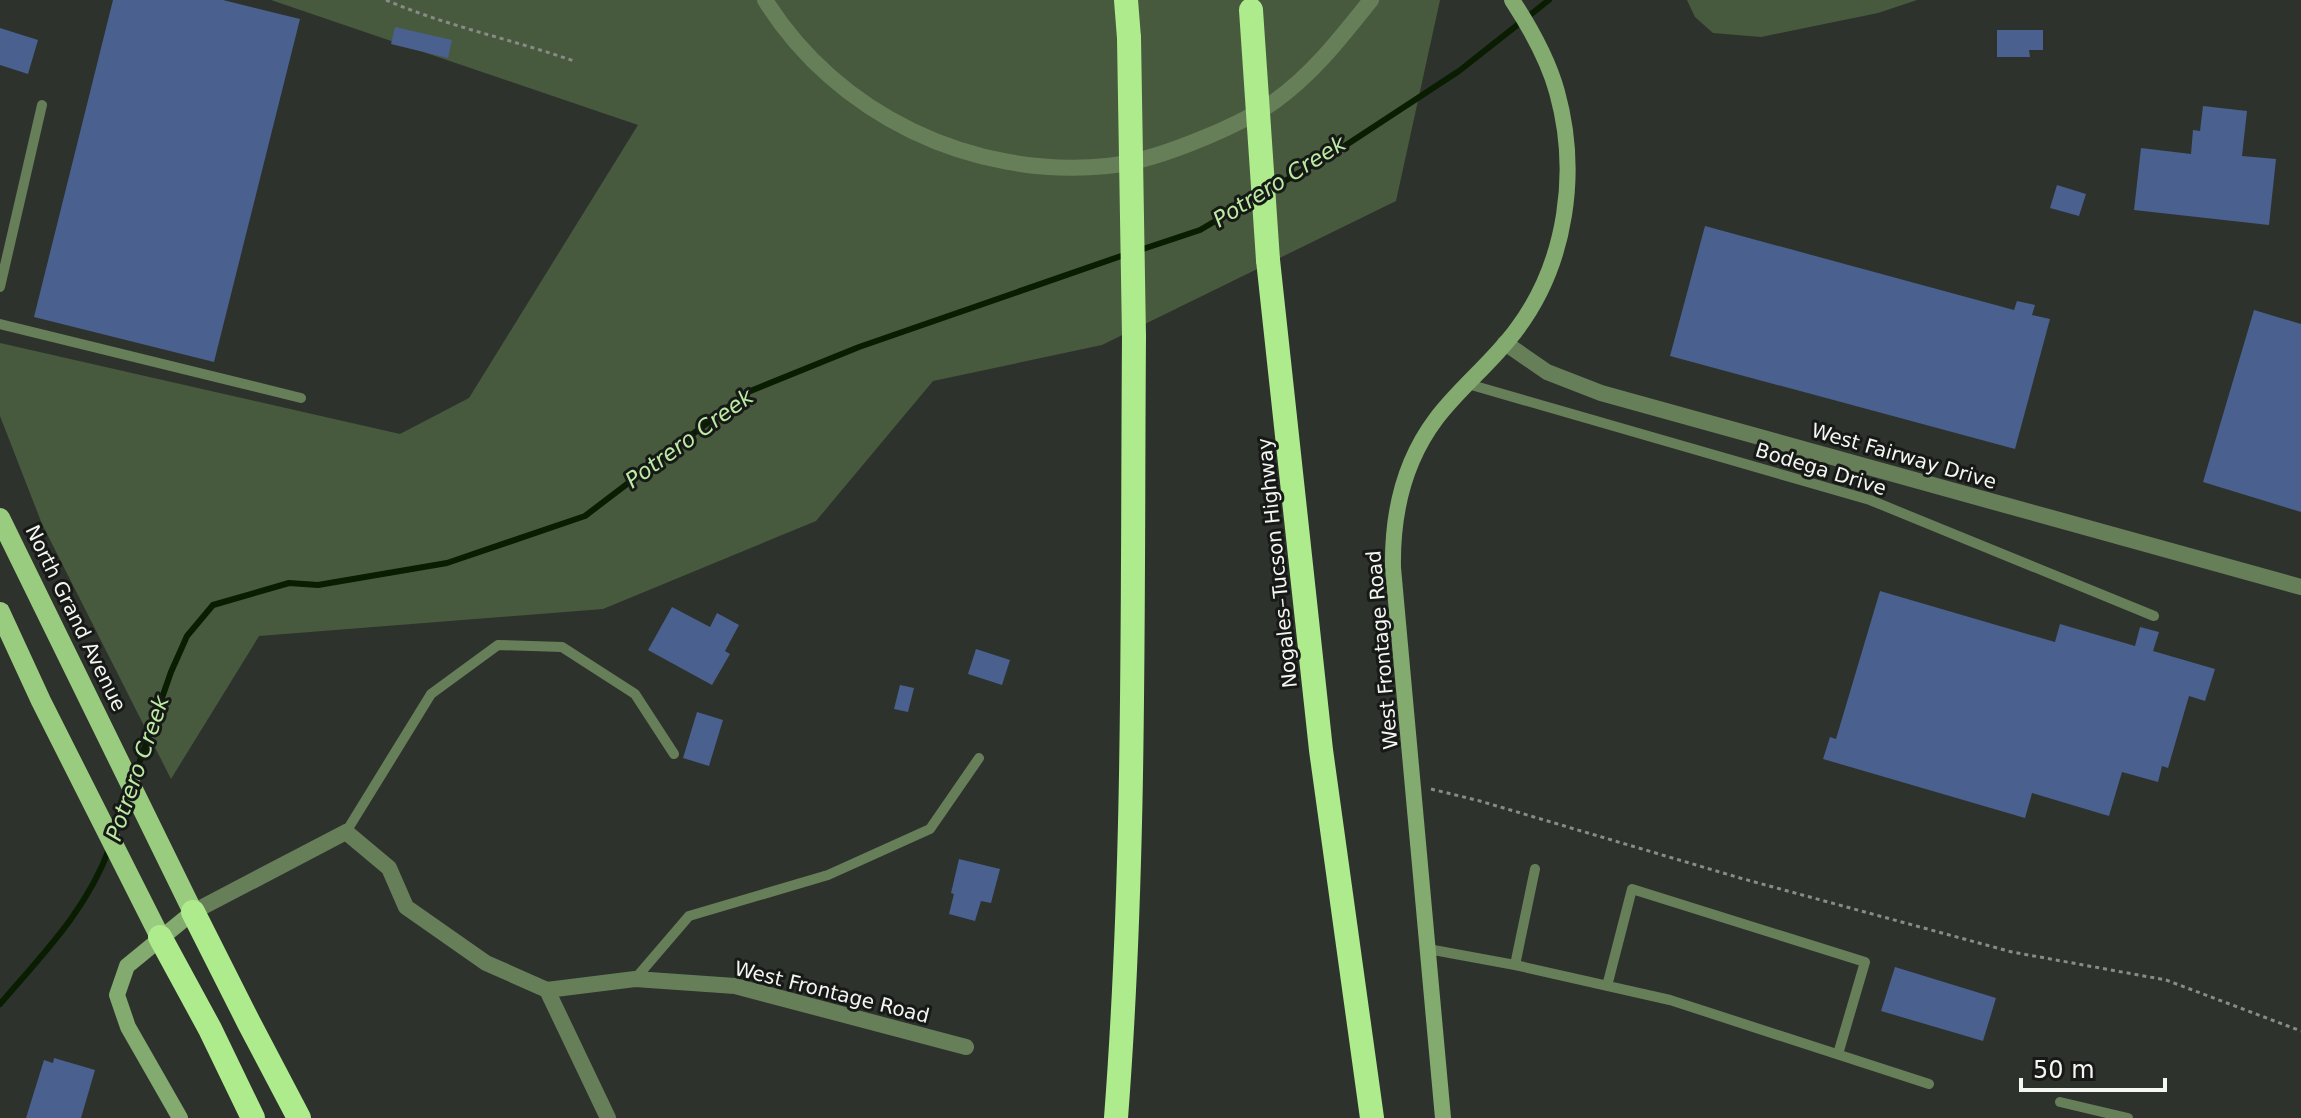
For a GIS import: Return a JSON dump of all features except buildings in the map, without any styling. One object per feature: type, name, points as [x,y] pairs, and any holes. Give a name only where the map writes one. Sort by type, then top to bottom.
[{"type":"highway","points":[[1116,1118],[1124,1007],[1131,720],[1134,337],[1126,0]]},
{"type":"highway","name":"Nogales–Tucson Highway","points":[[1250,5],[1268,260],[1321,750],[1372,1118]]},
{"type":"highway","points":[[193,912],[299,1118]]},
{"type":"highway","points":[[160,937],[210,1029],[253,1118]]},
{"type":"main road","name":"North Grand Avenue","points":[[0,518],[193,912]]},
{"type":"main road","points":[[0,612],[160,937]]},
{"type":"street","points":[[765,0],[781,26],[839,85],[872,110],[908,130],[946,147],[986,158],[1027,166],[1068,168],[1110,166],[1148,158],[1185,146],[1248,118],[1287,92],[1321,61],[1371,0]]},
{"type":"street","name":"West Frontage Road","points":[[1443,1118],[1393,568],[1395,515],[1409,465],[1421,441],[1436,419],[1527,314],[1548,272],[1565,213],[1568,151],[1557,90],[1543,54],[1512,0]]},
{"type":"street","name":"West Fairway Drive","points":[[1505,343],[1547,372],[1601,393],[2301,587]]},
{"type":"street","points":[[180,1118],[128,1027],[117,995],[127,966],[193,912],[346,832],[389,868],[406,907],[486,963],[547,990],[608,1118]]},
{"type":"street","name":"West Frontage Road","points":[[547,990],[635,979],[735,986],[966,1047]]},
{"type":"lane","points":[[0,287],[42,105]]},
{"type":"lane","points":[[0,324],[301,398]]},
{"type":"lane","name":"Bodega Drive","points":[[1468,384],[1870,500],[2154,616]]},
{"type":"lane","points":[[346,832],[431,694],[498,645],[562,647],[635,694],[674,754]]},
{"type":"lane","points":[[635,979],[689,916],[828,875],[930,829],[979,758]]},
{"type":"lane","points":[[1515,965],[1535,869]]},
{"type":"lane","points":[[1607,986],[1632,889],[1865,962],[1838,1054]]},
{"type":"lane","points":[[1428,949],[1670,1000],[1929,1084]]},
{"type":"lane","points":[[2060,1102],[2128,1118]]},
{"type":"path","points":[[386,0],[421,15],[526,44],[574,61]]},
{"type":"path","points":[[1413,784],[2012,952],[2166,980],[2301,1031]]},
{"type":"green space","points":[[271,0],[1440,0],[1396,201],[1102,345],[933,381],[816,521],[603,609],[259,636],[171,779],[42,524],[0,416],[0,343],[400,434],[469,398],[638,125]]},
{"type":"green space","points":[[1687,0],[1917,0],[1878,13],[1761,37],[1713,33],[1695,17]]},
{"type":"waterway","name":"Potrero Creek","points":[[1271,189],[1337,151],[1459,71],[1549,0]]},
{"type":"waterway","name":"Potrero Creek","points":[[1137,251],[1200,230],[1258,196]]},
{"type":"waterway","name":"Potrero Creek","points":[[134,778],[171,672],[187,636],[213,605],[289,583],[318,585],[447,563],[585,516],[748,392],[859,347],[1127,254]]},
{"type":"waterway","name":"Potrero Creek","points":[[114,835],[129,792]]},
{"type":"waterway","name":"Potrero Creek","points":[[0,1004],[76,912],[109,849]]}]
